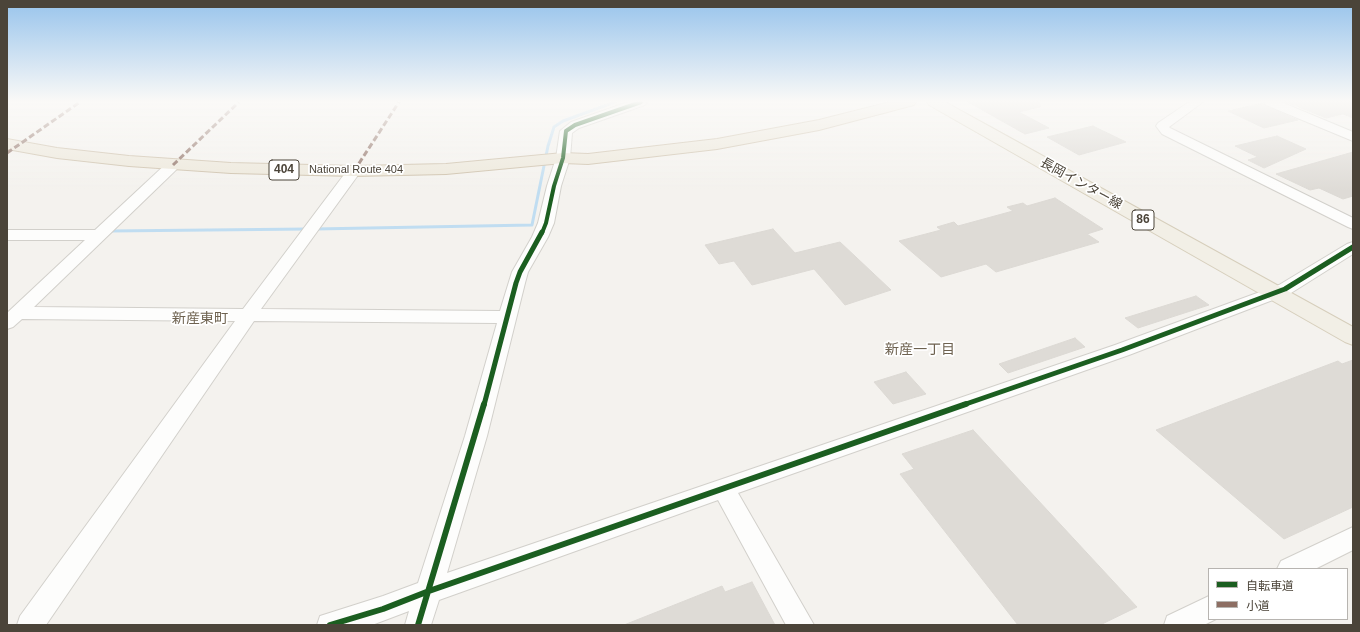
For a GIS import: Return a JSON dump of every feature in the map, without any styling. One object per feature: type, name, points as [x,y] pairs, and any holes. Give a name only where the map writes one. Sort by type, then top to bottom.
[{"type":"highway","name":"404","points":[[563,158],[588,152],[665,144],[748,131]]},
{"type":"highway","name":"404","points":[[563,158],[588,158],[716,144],[784,131]]},
{"type":"highway","name":"National Route 404","points":[[7,144],[86,156],[173,165],[247,169],[354,171],[446,168],[563,158]]},
{"type":"main road","name":"長岡インター線","points":[[988,131],[1279,291],[1353,326]]},
{"type":"main road","name":"長岡インター線","points":[[1000,131],[1279,291],[1353,337]]},
{"type":"street","points":[[418,625],[476,436],[520,272],[540,238],[546,223],[554,186],[563,158],[565,135],[567,131]]},
{"type":"street","points":[[1167,131],[1353,224]]},
{"type":"street","points":[[1340,131],[1353,137]]},
{"type":"street","points":[[13,318],[173,165]]},
{"type":"street","points":[[30,625],[282,267],[354,171]]},
{"type":"street","points":[[7,235],[100,235]]},
{"type":"street","points":[[330,625],[383,609],[429,591],[1122,350],[1279,291],[1353,247]]},
{"type":"street","points":[[13,318],[249,315],[507,317]]},
{"type":"street","points":[[724,489],[801,625]]},
{"type":"street","points":[[1292,568],[1353,538]]},
{"type":"street","points":[[1177,625],[1208,610]]},
{"type":"building","points":[[1021,131],[1035,131],[1025,134]]},
{"type":"building","points":[[1070,131],[1104,131],[1126,142],[1079,155],[1047,137]]},
{"type":"building","points":[[1277,136],[1306,149],[1264,168],[1248,160],[1258,157],[1235,146]]},
{"type":"building","points":[[1353,152],[1353,196],[1343,199],[1319,188],[1310,190],[1276,174]]},
{"type":"building","points":[[1055,198],[1103,229],[1087,234],[1099,242],[996,272],[986,264],[941,277],[899,241],[941,230],[937,227],[954,222],[958,226],[1013,211],[1007,207],[1023,203],[1027,206]]},
{"type":"building","points":[[773,229],[795,253],[840,242],[891,290],[845,305],[814,269],[752,285],[734,261],[719,264],[705,245]]},
{"type":"building","points":[[1196,296],[1209,305],[1138,328],[1125,318]]},
{"type":"building","points":[[1075,338],[1085,347],[1008,373],[999,364]]},
{"type":"building","points":[[1353,360],[1353,507],[1284,539],[1156,430],[1338,361],[1342,364]]},
{"type":"building","points":[[906,372],[926,394],[893,404],[874,382]]},
{"type":"building","points":[[973,430],[1137,607],[1100,625],[1018,625],[900,474],[914,469],[902,454]]},
{"type":"building","points":[[752,582],[775,625],[624,625],[722,586],[725,592]]},
{"type":"waterway","points":[[315,229],[532,225],[548,146],[553,131]]},
{"type":"waterway","points":[[109,231],[308,229]]},
{"type":"marked path","points":[[7,153],[38,131]]},
{"type":"marked path","points":[[173,165],[208,131]]},
{"type":"marked path","points":[[354,171],[380,131]]},
{"type":"cycle path","points":[[418,625],[476,436],[516,283],[520,272],[540,237],[546,223],[554,186],[563,158],[566,131]]},
{"type":"cycle path","points":[[330,625],[383,609],[429,591],[1122,350],[1285,289],[1353,247]]},
{"type":"district","name":"新産東町","points":[[200,319]]},
{"type":"district","name":"新産一丁目","points":[[920,350]]}]
